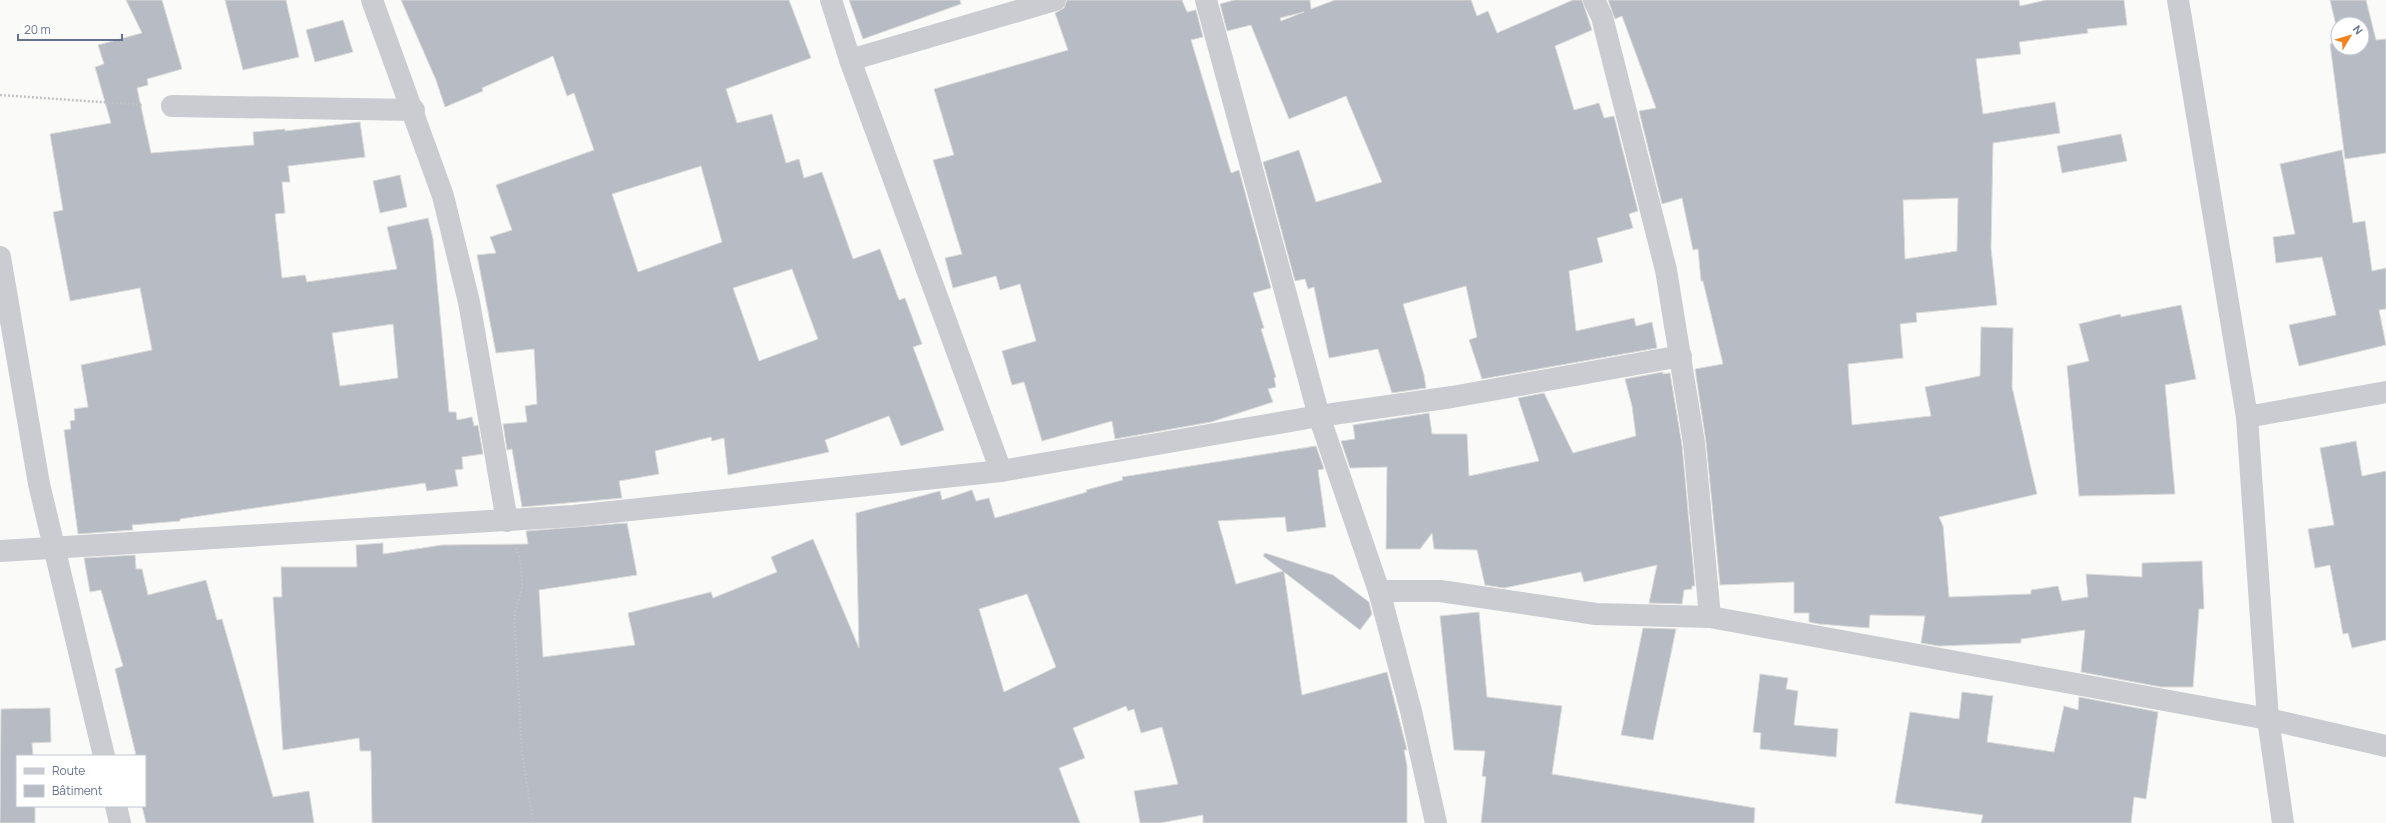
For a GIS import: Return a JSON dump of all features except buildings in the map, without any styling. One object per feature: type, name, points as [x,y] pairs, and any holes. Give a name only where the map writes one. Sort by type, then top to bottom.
[{"type":"street","points":[[372,0],[414,110],[443,196],[469,302],[507,521]]},
{"type":"street","points":[[831,0],[850,60],[1001,471]]},
{"type":"street","points":[[850,60],[1055,0]]},
{"type":"street","points":[[1206,0],[1319,416],[1379,591],[1411,711],[1436,823]]},
{"type":"street","points":[[1594,0],[1602,17],[1666,270],[1694,443],[1710,617]]},
{"type":"street","points":[[2178,0],[2247,417],[2268,719],[2283,823]]},
{"type":"street","points":[[172,106],[414,110]]},
{"type":"street","points":[[0,257],[39,484],[53,548],[104,755]]},
{"type":"street","points":[[0,550],[507,521],[659,508],[1001,471],[1319,416],[1452,397],[1681,356]]},
{"type":"street","points":[[2247,417],[2386,392]]},
{"type":"street","points":[[1379,591],[1440,591],[1596,614],[1710,617],[2268,719],[2386,746]]},
{"type":"street","points":[[116,807],[120,823]]},
{"type":"path","points":[[0,95],[69,101],[172,106]]},
{"type":"path","points":[[507,521],[521,563],[522,587],[514,618],[522,753],[533,823]]}]
